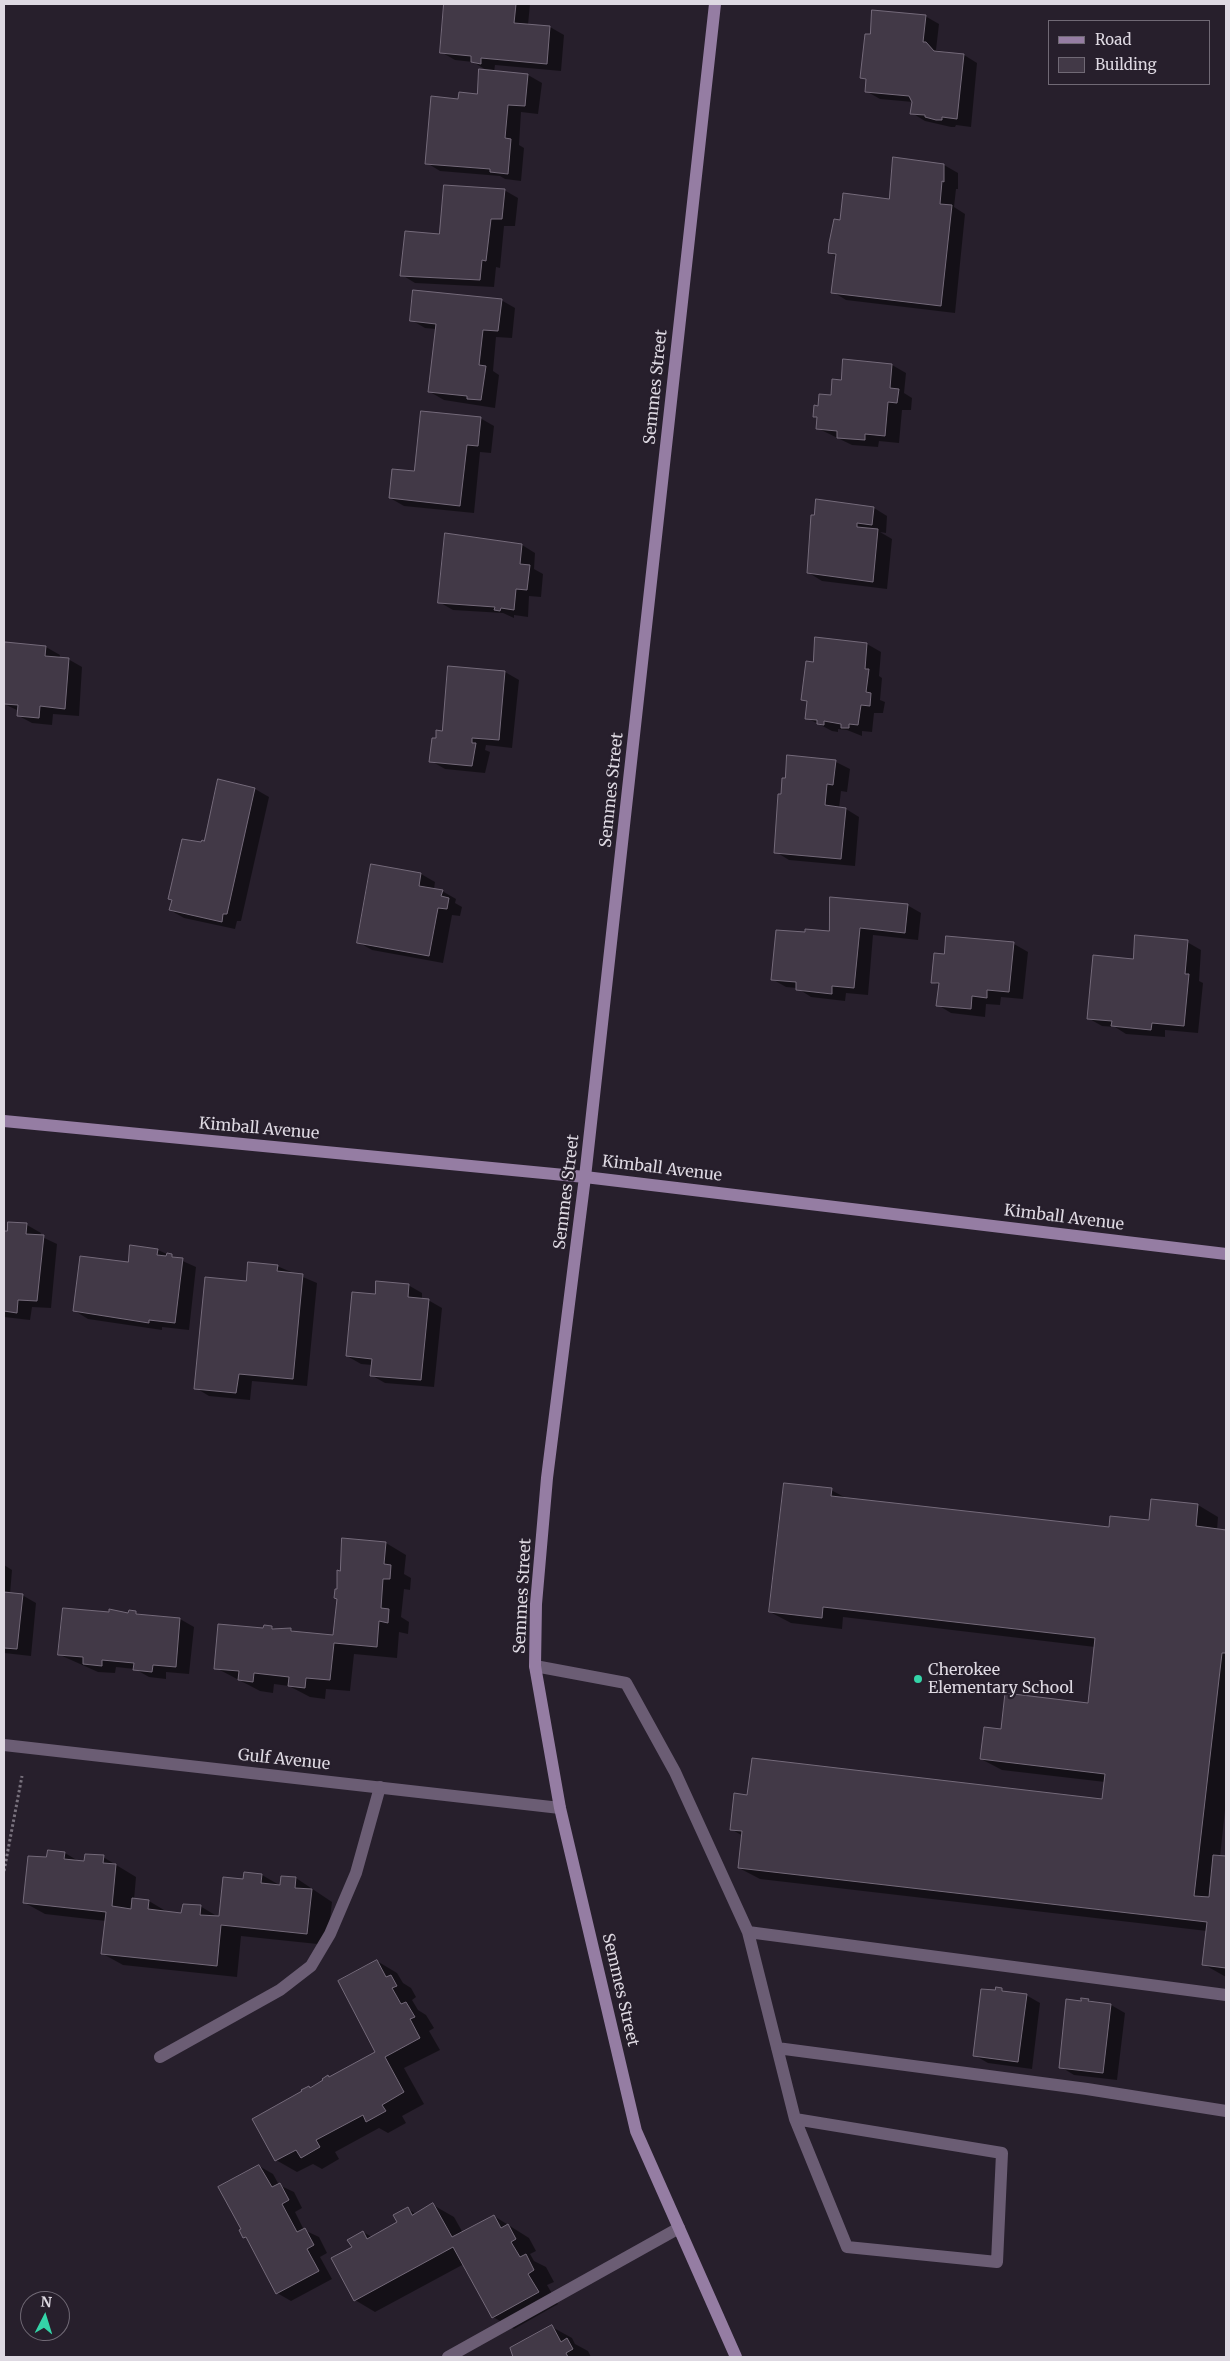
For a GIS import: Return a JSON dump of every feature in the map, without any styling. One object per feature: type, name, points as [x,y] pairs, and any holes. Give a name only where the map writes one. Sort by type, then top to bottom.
[{"type":"main road","name":"Semmes Street","points":[[716,4],[585,1177],[547,1478],[536,1604],[535,1666],[560,1808],[636,2131],[736,2357]]},
{"type":"main road","name":"Kimball Avenue","points":[[4,1121],[585,1177],[1226,1254]]},
{"type":"street","points":[[535,1666],[626,1683],[675,1772],[748,1932],[795,2119],[847,2247],[997,2262],[1002,2153],[795,2119]]},
{"type":"street","name":"Gulf Avenue","points":[[4,1745],[560,1808]]},
{"type":"street","points":[[160,2057],[280,1990],[310,1966],[330,1934],[356,1873],[380,1787]]},
{"type":"street","points":[[748,1932],[1226,1995]]},
{"type":"street","points":[[777,2048],[1087,2088],[1226,2111]]},
{"type":"street","points":[[448,2357],[679,2228]]},
{"type":"path","points":[[4,1872],[27,1748]]},
{"type":"building","points":[[444,4],[516,4],[514,23],[550,26],[547,64],[481,58],[481,64],[471,62],[471,56],[440,53]]},
{"type":"building","points":[[872,10],[926,15],[923,42],[926,42],[934,51],[964,54],[957,119],[942,117],[942,120],[936,120],[925,117],[925,115],[910,114],[912,102],[909,96],[865,92],[866,79],[860,78],[865,34],[870,34]]},
{"type":"building","points":[[479,69],[528,74],[525,106],[508,105],[505,138],[511,139],[508,174],[490,172],[490,169],[425,164],[431,96],[458,99],[459,92],[477,94]]},
{"type":"building","points":[[893,157],[944,164],[944,182],[942,181],[940,204],[952,205],[941,306],[831,293],[836,254],[828,253],[829,243],[834,219],[840,220],[843,193],[889,199]]},
{"type":"building","points":[[444,185],[505,189],[502,219],[491,219],[486,261],[482,260],[480,280],[400,276],[405,231],[439,234]]},
{"type":"building","points":[[413,290],[502,299],[498,331],[483,330],[479,365],[486,366],[481,400],[467,399],[467,396],[428,392],[436,324],[410,321]]},
{"type":"building","points":[[843,359],[892,364],[890,388],[899,389],[897,403],[888,402],[885,436],[865,434],[865,440],[837,438],[837,431],[816,429],[817,417],[813,417],[814,405],[818,406],[819,394],[831,395],[832,379],[841,380]]},
{"type":"building","points":[[421,411],[481,417],[478,446],[467,445],[460,506],[389,498],[392,469],[414,471]]},
{"type":"building","points":[[816,499],[874,507],[872,525],[857,523],[857,527],[878,529],[873,582],[807,573],[811,515],[814,515]]},
{"type":"building","points":[[445,533],[522,544],[520,564],[530,565],[527,590],[516,589],[514,610],[501,608],[500,611],[494,610],[495,607],[438,603]]},
{"type":"building","points":[[815,637],[867,643],[865,669],[869,669],[866,692],[871,693],[870,706],[861,705],[858,725],[849,724],[849,728],[841,728],[841,724],[824,721],[824,725],[817,724],[817,720],[805,719],[807,701],[801,700],[806,661],[813,662]]},
{"type":"building","points":[[5,642],[46,646],[45,656],[69,658],[65,709],[40,706],[39,718],[17,716],[18,705],[4,704]]},
{"type":"building","points":[[448,666],[505,671],[499,740],[472,738],[472,743],[476,743],[472,766],[429,762],[432,738],[436,738],[436,730],[442,731]]},
{"type":"building","points":[[787,755],[836,760],[833,785],[827,784],[825,805],[846,808],[841,859],[774,853],[778,794],[781,794],[782,778],[785,778]]},
{"type":"building","points":[[218,779],[255,788],[227,914],[223,914],[222,922],[169,910],[172,900],[168,899],[182,839],[204,841]]},
{"type":"building","points":[[371,864],[421,873],[419,886],[443,890],[441,896],[449,898],[447,909],[438,908],[429,956],[357,943]]},
{"type":"building","points":[[830,897],[908,904],[905,933],[860,928],[854,988],[832,986],[832,994],[796,990],[796,982],[771,980],[776,930],[805,932],[805,929],[829,931]]},
{"type":"building","points":[[1135,935],[1188,940],[1185,974],[1189,974],[1184,1026],[1152,1023],[1151,1030],[1111,1026],[1112,1021],[1087,1019],[1093,955],[1133,959]]},
{"type":"building","points":[[946,936],[1014,942],[1009,992],[987,990],[987,998],[972,996],[971,1009],[936,1006],[939,983],[931,983],[934,953],[944,954]]},
{"type":"building","points":[[8,1222],[27,1223],[26,1234],[44,1235],[37,1301],[18,1300],[17,1313],[4,1311],[4,1231],[7,1231]]},
{"type":"building","points":[[130,1245],[158,1249],[157,1255],[166,1256],[167,1253],[172,1254],[172,1257],[183,1258],[175,1323],[149,1320],[149,1323],[73,1311],[80,1256],[128,1262]]},
{"type":"building","points":[[248,1262],[278,1265],[277,1271],[303,1274],[293,1379],[239,1374],[236,1393],[194,1389],[205,1277],[246,1281]]},
{"type":"building","points":[[376,1281],[409,1284],[408,1297],[429,1299],[421,1380],[370,1376],[372,1359],[346,1356],[352,1292],[375,1294]]},
{"type":"building","points":[[784,1483],[832,1488],[831,1496],[1109,1527],[1110,1516],[1149,1520],[1151,1499],[1198,1504],[1196,1526],[1226,1530],[1226,1653],[1222,1653],[1194,1896],[1209,1897],[1213,1855],[1226,1856],[1226,1968],[1202,1965],[1207,1922],[738,1868],[742,1831],[730,1830],[734,1793],[747,1795],[752,1758],[1102,1799],[1105,1774],[980,1759],[984,1727],[1001,1729],[1005,1693],[1088,1703],[1095,1638],[823,1607],[822,1618],[769,1612]]},
{"type":"building","points":[[342,1538],[386,1542],[384,1564],[391,1565],[390,1579],[383,1579],[381,1608],[389,1609],[388,1623],[379,1621],[377,1647],[334,1643],[330,1680],[306,1678],[305,1688],[288,1686],[289,1677],[254,1673],[253,1682],[238,1680],[239,1671],[214,1669],[218,1624],[263,1628],[264,1625],[272,1626],[272,1629],[291,1628],[291,1631],[333,1635],[337,1599],[334,1598],[335,1589],[337,1589],[337,1570],[340,1571]]},
{"type":"building","points":[[4,1592],[23,1594],[17,1649],[4,1648]]},
{"type":"building","points":[[63,1608],[109,1612],[109,1609],[128,1613],[129,1610],[136,1611],[136,1614],[180,1618],[176,1667],[153,1665],[152,1672],[133,1670],[134,1663],[102,1660],[102,1666],[83,1664],[83,1657],[58,1655]]},
{"type":"building","points":[[48,1850],[65,1852],[64,1859],[84,1861],[85,1854],[104,1855],[103,1863],[116,1864],[112,1906],[131,1909],[132,1898],[149,1900],[148,1909],[181,1913],[183,1904],[201,1905],[200,1915],[219,1916],[223,1877],[243,1879],[244,1872],[262,1874],[261,1883],[280,1885],[281,1876],[296,1877],[295,1888],[312,1889],[307,1934],[221,1925],[217,1966],[101,1954],[106,1912],[23,1903],[28,1856],[46,1857]]},
{"type":"building","points":[[377,1960],[386,1977],[391,1975],[397,1986],[392,1988],[401,2004],[406,2002],[415,2017],[410,2019],[420,2038],[385,2057],[404,2092],[382,2105],[386,2111],[366,2122],[363,2115],[316,2140],[320,2147],[301,2158],[296,2150],[275,2161],[252,2119],[301,2090],[309,2086],[310,2088],[328,2075],[329,2077],[375,2052],[338,1981]]},
{"type":"building","points":[[996,1987],[1002,1988],[1002,1991],[1027,1994],[1018,2062],[973,2056],[981,1989],[995,1990]]},
{"type":"building","points":[[1081,1998],[1089,1999],[1088,2001],[1111,2004],[1103,2073],[1059,2068],[1066,1999],[1081,2001]]},
{"type":"building","points":[[259,2165],[272,2187],[280,2183],[289,2200],[282,2204],[297,2232],[305,2228],[314,2245],[307,2249],[319,2271],[276,2294],[246,2237],[243,2238],[239,2230],[241,2229],[218,2187]]},
{"type":"building","points":[[433,2203],[452,2237],[494,2215],[501,2228],[508,2224],[516,2239],[511,2242],[520,2257],[526,2254],[534,2270],[528,2274],[539,2292],[492,2318],[453,2247],[354,2301],[331,2258],[352,2247],[347,2240],[363,2231],[367,2239],[397,2222],[393,2215],[408,2207],[412,2215]]},
{"type":"building","points":[[552,2325],[561,2342],[567,2338],[573,2349],[566,2353],[568,2357],[513,2357],[510,2348]]},
{"type":"place","name":"Cherokee Elementary School","points":[[918,1679]]}]
